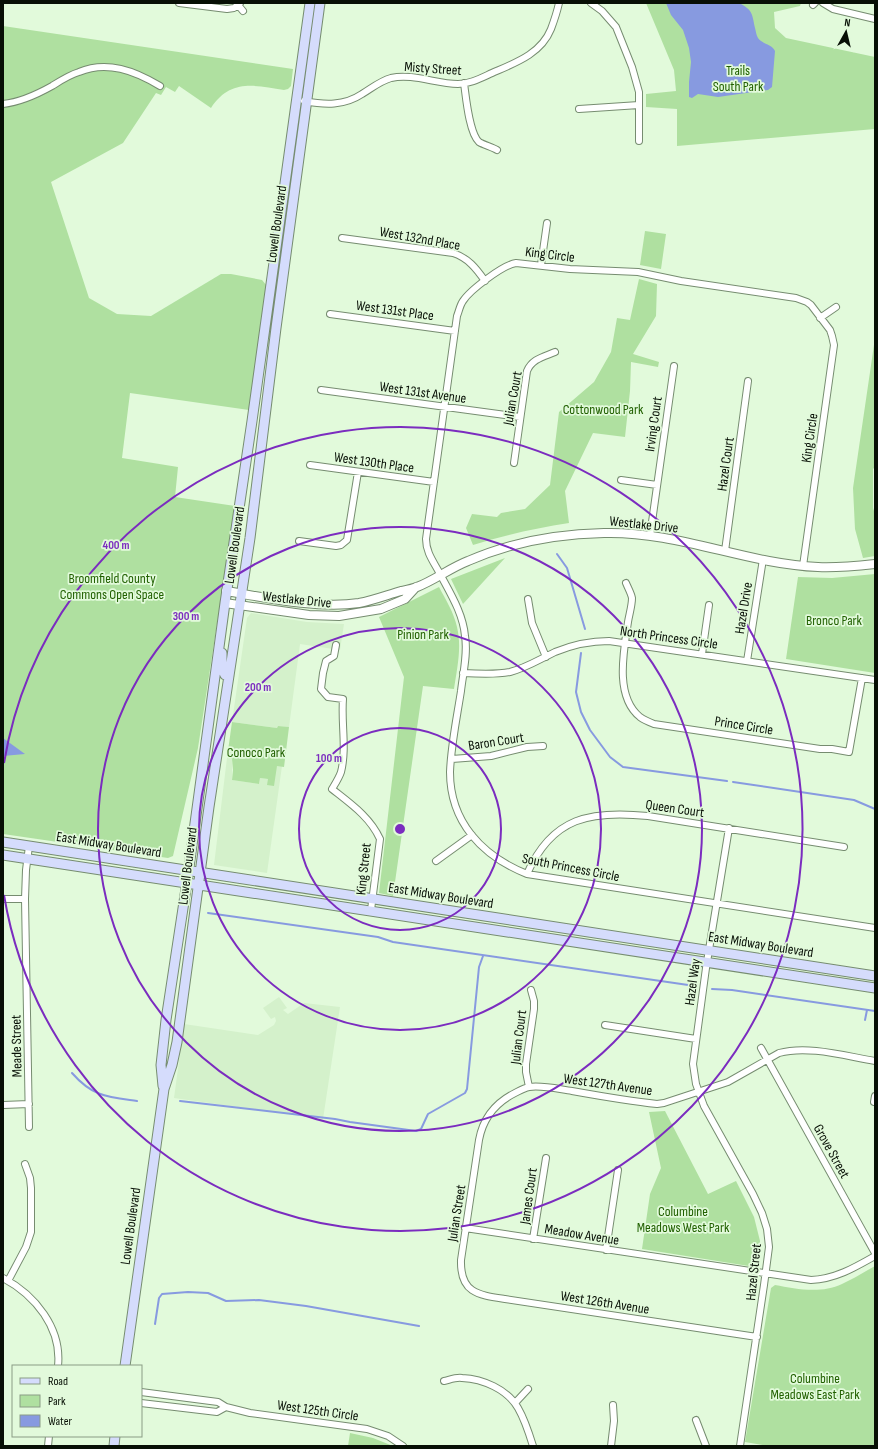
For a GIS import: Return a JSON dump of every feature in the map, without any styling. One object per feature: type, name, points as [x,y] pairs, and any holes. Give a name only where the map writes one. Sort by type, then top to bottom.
[{"type":"main road","name":"Lowell Boulevard","points":[[164,1089],[161,1065],[173,974],[310,3]]},
{"type":"main road","name":"Lowell Boulevard","points":[[125,1365],[164,1089],[172,1065],[179,1025],[200,872],[250,538],[276,328],[320,3]]},
{"type":"main road","points":[[272,278],[278,280],[279,283],[275,312],[276,328]]},
{"type":"main road","points":[[221,631],[222,669],[225,675],[229,676]]},
{"type":"main road","name":"East Midway Boulevard","points":[[3,842],[875,976]]},
{"type":"main road","name":"East Midway Boulevard","points":[[3,855],[875,988]]},
{"type":"main road","points":[[173,974],[179,980],[175,1008],[179,1025]]},
{"type":"street","points":[[179,3],[221,9],[234,8],[239,4],[243,11]]},
{"type":"street","name":"Misty Street","points":[[297,99],[322,104],[338,104],[346,102],[372,86],[386,80],[400,77],[451,83],[464,83],[475,80],[514,64],[534,52],[548,35],[560,3]]},
{"type":"street","points":[[591,3],[602,10],[616,28],[637,81],[640,141]]},
{"type":"street","points":[[822,3],[833,9],[875,19]]},
{"type":"street","points":[[3,104],[28,98],[78,72],[98,67],[115,67],[130,71],[160,86]]},
{"type":"street","points":[[464,83],[470,122],[475,135],[479,142],[497,150]]},
{"type":"street","points":[[579,109],[639,105]]},
{"type":"street","points":[[541,265],[547,223]]},
{"type":"street","name":"West 132nd Place","points":[[342,238],[453,253],[469,261],[486,281]]},
{"type":"street","name":"King Circle","points":[[440,574],[426,546],[457,316],[463,301],[468,294],[502,268],[516,263],[570,269],[638,272],[681,281],[796,298],[807,302],[830,330],[834,345],[803,566]]},
{"type":"street","points":[[820,318],[836,307]]},
{"type":"street","name":"West 131st Place","points":[[330,314],[455,331]]},
{"type":"street","name":"Julian Court","points":[[514,463],[527,372],[529,367],[536,360],[555,352]]},
{"type":"street","name":"Irving Court","points":[[650,536],[674,366]]},
{"type":"street","name":"Hazel Court","points":[[725,551],[748,380]]},
{"type":"street","name":"West 131st Avenue","points":[[321,390],[520,417]]},
{"type":"street","name":"West 130th Place","points":[[310,465],[434,482]]},
{"type":"street","points":[[299,541],[341,546],[347,540],[358,472]]},
{"type":"street","points":[[621,480],[657,485]]},
{"type":"street","name":"Westlake Drive","points":[[226,591],[310,603],[345,604],[376,599],[417,587],[469,560],[522,543],[552,537],[607,533],[650,536],[803,566],[839,568],[875,564]]},
{"type":"street","name":"Hazel Drive","points":[[747,660],[763,559]]},
{"type":"street","name":"South Princess Circle","points":[[440,574],[460,613],[464,628],[466,654],[450,771],[453,796],[456,808],[463,822],[486,851],[514,869],[527,874],[875,928]]},
{"type":"street","points":[[625,642],[632,597],[626,583]]},
{"type":"street","name":"Westlake Drive","points":[[225,603],[309,615],[339,616],[381,609],[405,599],[417,587]]},
{"type":"street","points":[[528,598],[532,623],[546,657]]},
{"type":"street","points":[[702,654],[709,605]]},
{"type":"street","name":"North Princess Circle","points":[[463,673],[491,674],[508,672],[519,669],[566,648],[585,643],[609,641],[625,642],[875,680]]},
{"type":"street","name":"Prince Circle","points":[[625,642],[622,671],[624,684],[631,706],[640,717],[654,724],[678,728],[849,752],[862,678]]},
{"type":"street","name":"King Street","points":[[336,645],[334,656],[326,661],[321,689],[328,697],[343,700],[343,757],[341,773],[332,789],[367,818],[380,839],[371,910]]},
{"type":"street","name":"Baron Court","points":[[452,758],[491,756],[527,747],[543,746]]},
{"type":"street","name":"Queen Court","points":[[527,874],[541,848],[560,829],[582,819],[593,816],[628,814],[729,828],[844,847]]},
{"type":"street","name":"Hazel Way","points":[[699,1092],[696,1084],[693,1064],[707,962],[729,828]]},
{"type":"street","points":[[436,861],[472,835]]},
{"type":"street","name":"Meade Street","points":[[29,1127],[25,900],[26,870],[30,846]]},
{"type":"street","points":[[3,899],[25,900]]},
{"type":"street","name":"Julian Court","points":[[529,1087],[526,1064],[534,1009],[531,990]]},
{"type":"street","points":[[605,1025],[696,1039]]},
{"type":"street","points":[[761,1048],[767,1060]]},
{"type":"street","name":"West 127th Avenue","points":[[476,1156],[480,1132],[494,1106],[507,1097],[529,1087],[557,1089],[657,1104],[728,1082],[779,1053],[801,1049],[875,1061]]},
{"type":"street","name":"Grove Street","points":[[767,1060],[875,1253]]},
{"type":"street","name":"Hazel Street","points":[[699,1092],[704,1106],[753,1194],[768,1229],[769,1247],[766,1274],[740,1446]]},
{"type":"street","points":[[874,1102],[875,1096]]},
{"type":"street","points":[[3,1105],[29,1104]]},
{"type":"street","name":"Julian Street","points":[[462,1274],[461,1260],[476,1156]]},
{"type":"street","name":"James Court","points":[[534,1239],[546,1158]]},
{"type":"street","points":[[25,1164],[30,1178],[31,1188],[31,1232],[26,1247],[6,1279],[25,1292],[38,1305],[45,1315],[52,1329],[56,1342],[58,1365]]},
{"type":"street","points":[[606,1250],[618,1170]]},
{"type":"street","name":"Meadow Avenue","points":[[465,1228],[811,1280],[821,1280],[837,1276],[875,1256]]},
{"type":"street","name":"West 126th Avenue","points":[[462,1274],[464,1282],[470,1289],[479,1295],[757,1337]]},
{"type":"street","points":[[444,1381],[461,1378],[486,1383],[503,1392],[515,1403],[522,1416],[533,1446]]},
{"type":"street","points":[[515,1403],[528,1389]]},
{"type":"street","name":"West 125th Circle","points":[[142,1392],[218,1402],[226,1407],[250,1413],[368,1429],[388,1436],[403,1446]]},
{"type":"street","name":"West 125th Circle","points":[[142,1403],[217,1412],[226,1407]]},
{"type":"street","points":[[611,1446],[614,1420],[613,1405]]},
{"type":"street","points":[[696,1420],[706,1446]]},
{"type":"shaded area","points":[[251,613],[307,622],[344,624],[340,650],[300,644],[289,727],[278,726],[277,728],[232,722],[247,618]]},
{"type":"shaded area","points":[[227,758],[232,759],[232,780],[259,784],[260,778],[268,779],[277,766],[282,766],[267,873],[214,865]]},
{"type":"shaded area","points":[[279,997],[287,1008],[283,1010],[288,1014],[304,1003],[340,1007],[323,1119],[174,1098],[184,1024],[258,1035],[274,1025],[276,1021],[275,1017],[271,1019],[263,1008]]},
{"type":"green space","name":"Trails South Park","points":[[646,3],[801,3],[800,6],[774,12],[775,28],[786,38],[875,57],[875,129],[677,146],[677,109],[646,107],[646,94],[676,91],[674,70]]},
{"type":"green space","name":"Broomfield County Commons Open Space","points":[[3,26],[293,69],[291,86],[288,89],[284,90],[243,86],[226,92],[211,108],[179,86],[175,92],[166,87],[161,95],[156,93],[123,143],[51,182],[89,298],[117,314],[151,316],[221,274],[231,274],[262,280],[267,286],[249,410],[130,393],[122,458],[178,467],[175,497],[235,506],[198,748],[173,856],[168,858],[3,834]]},
{"type":"green space","points":[[645,231],[666,234],[661,269],[640,265]]},
{"type":"green space","name":"Cottonwood Park","points":[[639,279],[657,284],[656,316],[633,354],[659,362],[658,367],[631,362],[630,391],[625,437],[593,433],[565,491],[569,523],[521,532],[473,545],[466,528],[472,514],[497,517],[501,513],[525,509],[550,485],[559,412],[594,382],[611,352],[617,318],[630,320]]},
{"type":"green space","points":[[875,338],[875,467],[873,469],[873,508],[875,514],[875,556],[863,558],[855,529],[853,488]]},
{"type":"green space","points":[[505,558],[463,604],[451,579]]},
{"type":"green space","name":"Bronco Park","points":[[875,574],[875,673],[786,659],[798,577],[832,578]]},
{"type":"green space","name":"Pinion Park","points":[[439,587],[452,612],[457,627],[459,650],[454,689],[423,686],[393,896],[379,893],[404,677],[379,617]]},
{"type":"green space","name":"Conoco Park","points":[[232,722],[277,728],[278,726],[289,727],[284,767],[277,766],[274,786],[267,785],[268,779],[260,778],[259,784],[232,780],[232,759],[227,758]]},
{"type":"green space","name":"Columbine Meadows West Park","points":[[665,1111],[708,1194],[736,1181],[754,1217],[760,1241],[760,1263],[755,1267],[642,1249],[650,1194],[661,1168],[649,1112]]},
{"type":"green space","name":"Columbine Meadows East Park","points":[[875,1266],[875,1446],[769,1446],[745,1442],[771,1288],[775,1285],[808,1290],[826,1289],[842,1284]]},
{"type":"green space","points":[[350,1433],[373,1438],[393,1446],[348,1446]]},
{"type":"water","points":[[666,3],[739,3],[747,8],[751,13],[758,38],[762,42],[772,47],[775,51],[772,87],[768,90],[718,97],[698,94],[692,98],[689,97],[691,62],[689,48],[683,30],[671,15]]},
{"type":"water","points":[[3,738],[25,754],[3,756]]},
{"type":"waterway","points":[[557,554],[567,568],[585,629]]},
{"type":"waterway","points":[[581,653],[576,692],[581,712],[590,730],[610,757],[623,767],[727,781]]},
{"type":"waterway","points":[[733,782],[854,800],[875,809]]},
{"type":"waterway","points":[[208,913],[378,937],[393,942],[695,986]]},
{"type":"waterway","points":[[180,1101],[335,1119],[416,1131],[421,1129],[428,1114],[465,1093],[467,1089],[479,967],[483,956]]},
{"type":"waterway","points":[[712,989],[732,990],[875,1011]]},
{"type":"waterway","points":[[865,1020],[867,1010]]},
{"type":"waterway","points":[[72,1073],[87,1087],[94,1091],[109,1097],[137,1101]]},
{"type":"waterway","points":[[155,1324],[159,1298],[162,1294],[188,1292],[208,1293],[226,1301],[259,1300],[306,1306],[419,1326]]}]
